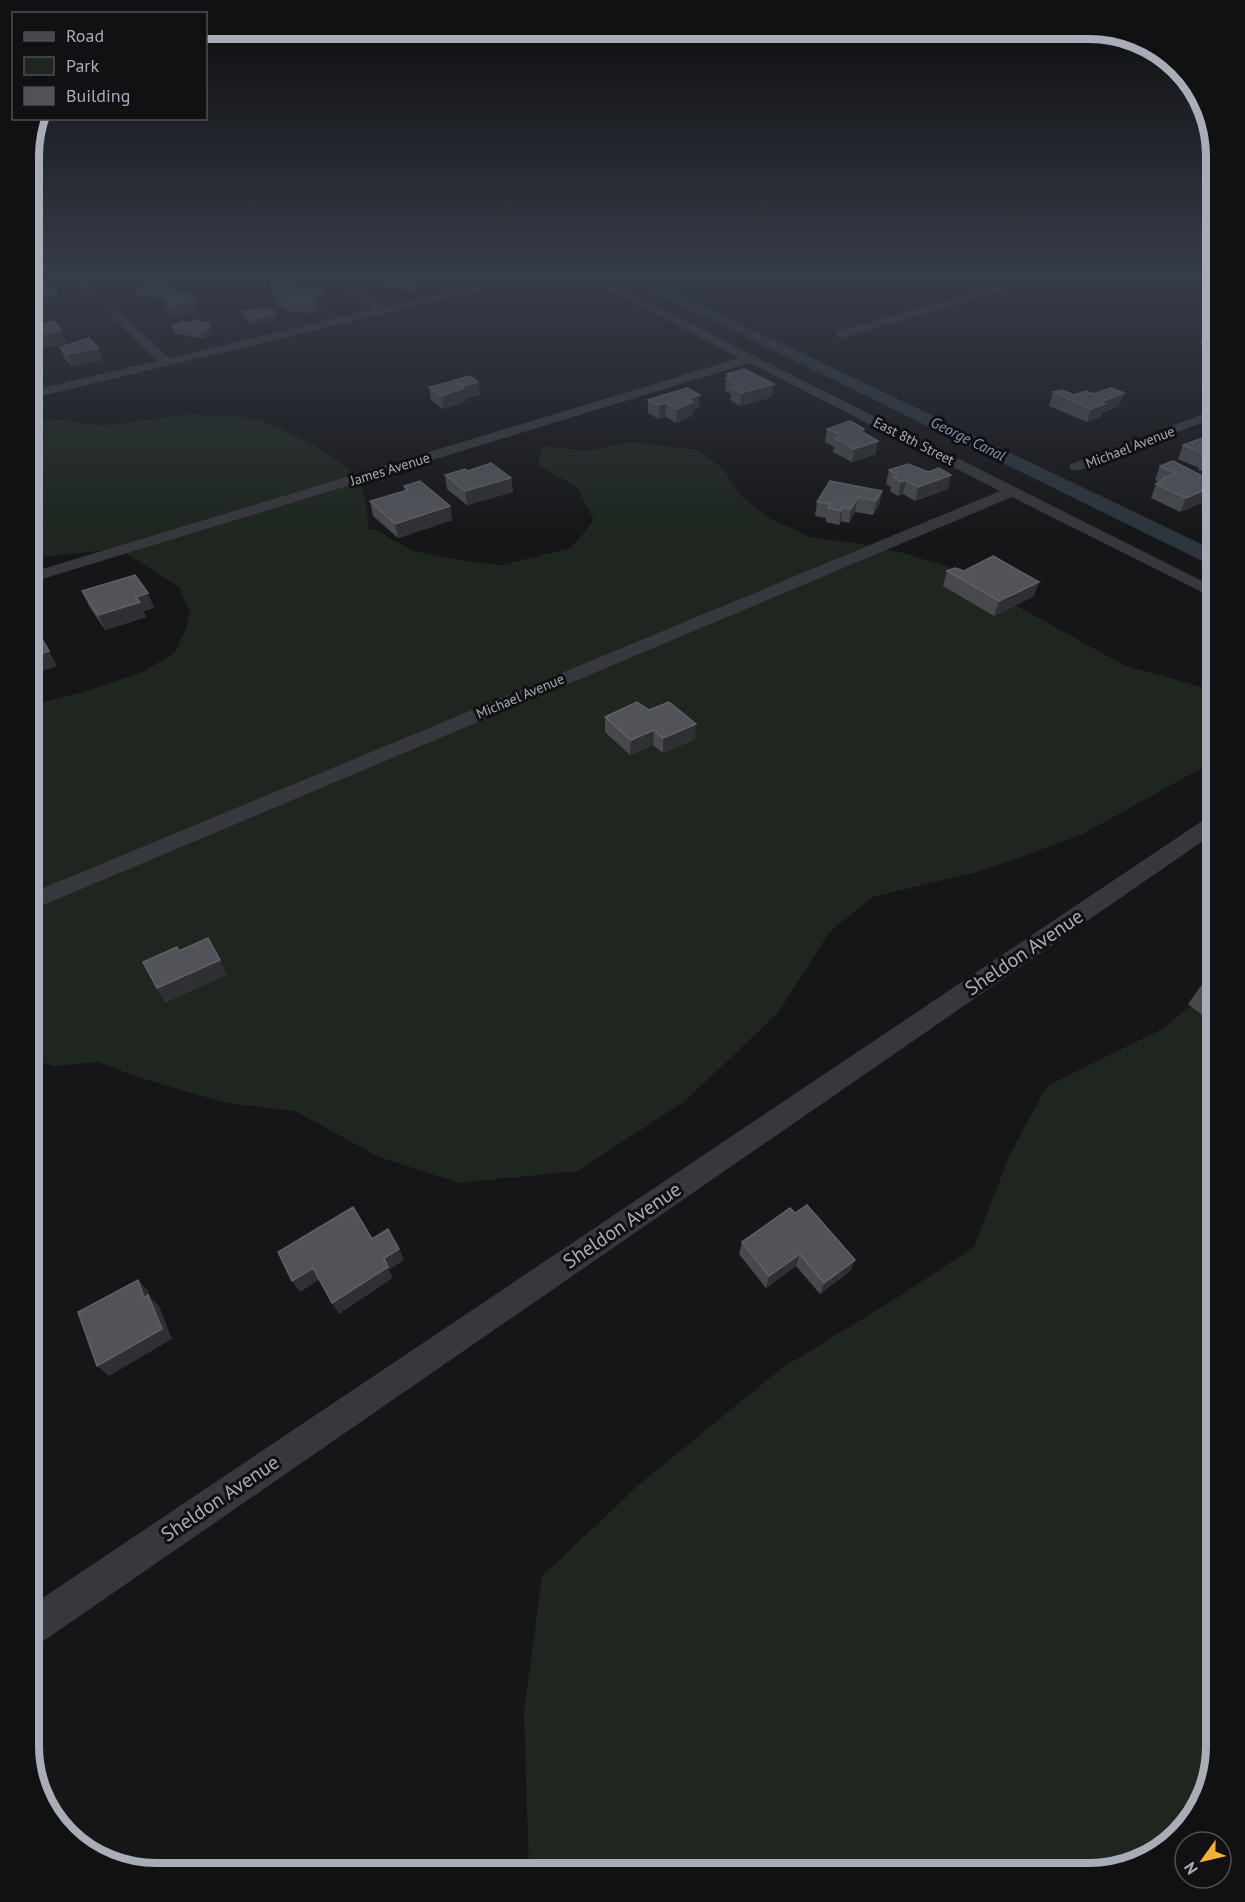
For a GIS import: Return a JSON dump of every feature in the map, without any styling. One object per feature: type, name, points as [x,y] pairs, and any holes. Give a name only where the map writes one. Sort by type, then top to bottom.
[{"type":"street","points":[[39,392],[171,361]]},
{"type":"street","name":"James Avenue","points":[[39,575],[745,361]]},
{"type":"street","name":"East 8th Street","points":[[754,361],[1206,589]]},
{"type":"street","name":"Michael Avenue","points":[[1076,467],[1206,417]]},
{"type":"street","name":"Michael Avenue","points":[[39,899],[1012,491]]},
{"type":"street","name":"Sheldon Avenue","points":[[39,1622],[1206,829]]},
{"type":"green space","points":[[192,414],[246,417],[264,422],[324,451],[349,470],[360,485],[369,529],[374,529],[413,551],[501,565],[571,548],[594,520],[577,487],[539,466],[541,446],[587,451],[631,442],[698,450],[723,469],[742,497],[767,517],[810,537],[900,552],[964,572],[1015,605],[1124,665],[1206,688],[1206,766],[1081,835],[981,871],[873,897],[830,931],[778,1013],[685,1101],[578,1171],[459,1183],[379,1157],[295,1111],[226,1103],[140,1078],[98,1062],[55,1066],[39,1062],[39,703],[89,690],[145,671],[175,652],[186,629],[190,613],[179,587],[125,553],[97,551],[39,558],[39,422],[61,420],[101,426]]},
{"type":"green space","points":[[1206,993],[1206,1746],[1202,1777],[1182,1817],[1172,1829],[1148,1847],[1120,1859],[1105,1862],[529,1863],[524,1712],[542,1576],[642,1482],[782,1368],[895,1299],[974,1247],[1010,1154],[1047,1086],[1162,1029]]},
{"type":"building","points":[[744,369],[774,384],[741,393],[731,387],[739,385],[726,378],[732,376],[727,374]]},
{"type":"building","points":[[470,376],[478,382],[464,386],[455,380]]},
{"type":"building","points":[[453,381],[464,388],[441,396],[429,387]]},
{"type":"building","points":[[687,388],[700,395],[688,399],[693,402],[677,409],[666,403],[659,405],[648,400]]},
{"type":"building","points":[[1111,388],[1124,393],[1100,402],[1105,404],[1091,409],[1053,392],[1062,390],[1074,395],[1086,391],[1093,394]]},
{"type":"building","points":[[850,421],[864,429],[859,430],[878,441],[854,449],[835,438],[842,436],[827,429]]},
{"type":"building","points":[[1206,437],[1206,455],[1183,445]]},
{"type":"building","points":[[1173,461],[1206,478],[1206,489],[1186,498],[1156,484],[1165,478],[1163,478],[1176,474],[1160,466]]},
{"type":"building","points":[[491,463],[511,478],[465,491],[445,475],[465,469],[468,471]]},
{"type":"building","points":[[908,464],[928,472],[939,468],[951,475],[918,487],[906,480],[901,482],[893,477],[897,475],[889,470]]},
{"type":"building","points":[[420,481],[450,506],[395,524],[370,501],[408,490],[404,486]]},
{"type":"building","points":[[830,481],[882,491],[876,501],[858,497],[851,509],[843,507],[841,511],[828,508],[830,504],[817,502]]},
{"type":"building","points":[[993,556],[1039,582],[999,601],[947,571],[955,568],[964,571]]},
{"type":"building","points":[[135,575],[148,593],[136,597],[140,602],[98,615],[82,591]]},
{"type":"building","points":[[42,639],[49,651],[39,654],[39,640]]},
{"type":"building","points":[[637,702],[649,710],[669,702],[696,724],[663,738],[654,730],[631,740],[605,717]]},
{"type":"building","points":[[208,938],[220,960],[157,988],[143,962],[177,947],[179,951]]},
{"type":"building","points":[[807,1205],[855,1260],[824,1283],[800,1254],[769,1276],[742,1242],[790,1208],[795,1213]]},
{"type":"building","points":[[353,1207],[372,1239],[388,1229],[399,1249],[384,1258],[388,1267],[332,1303],[313,1268],[292,1281],[278,1252]]},
{"type":"building","points":[[138,1280],[144,1298],[148,1295],[162,1329],[97,1366],[78,1312]]},
{"type":"waterway","name":"George Canal","points":[[805,361],[1206,554]]}]
